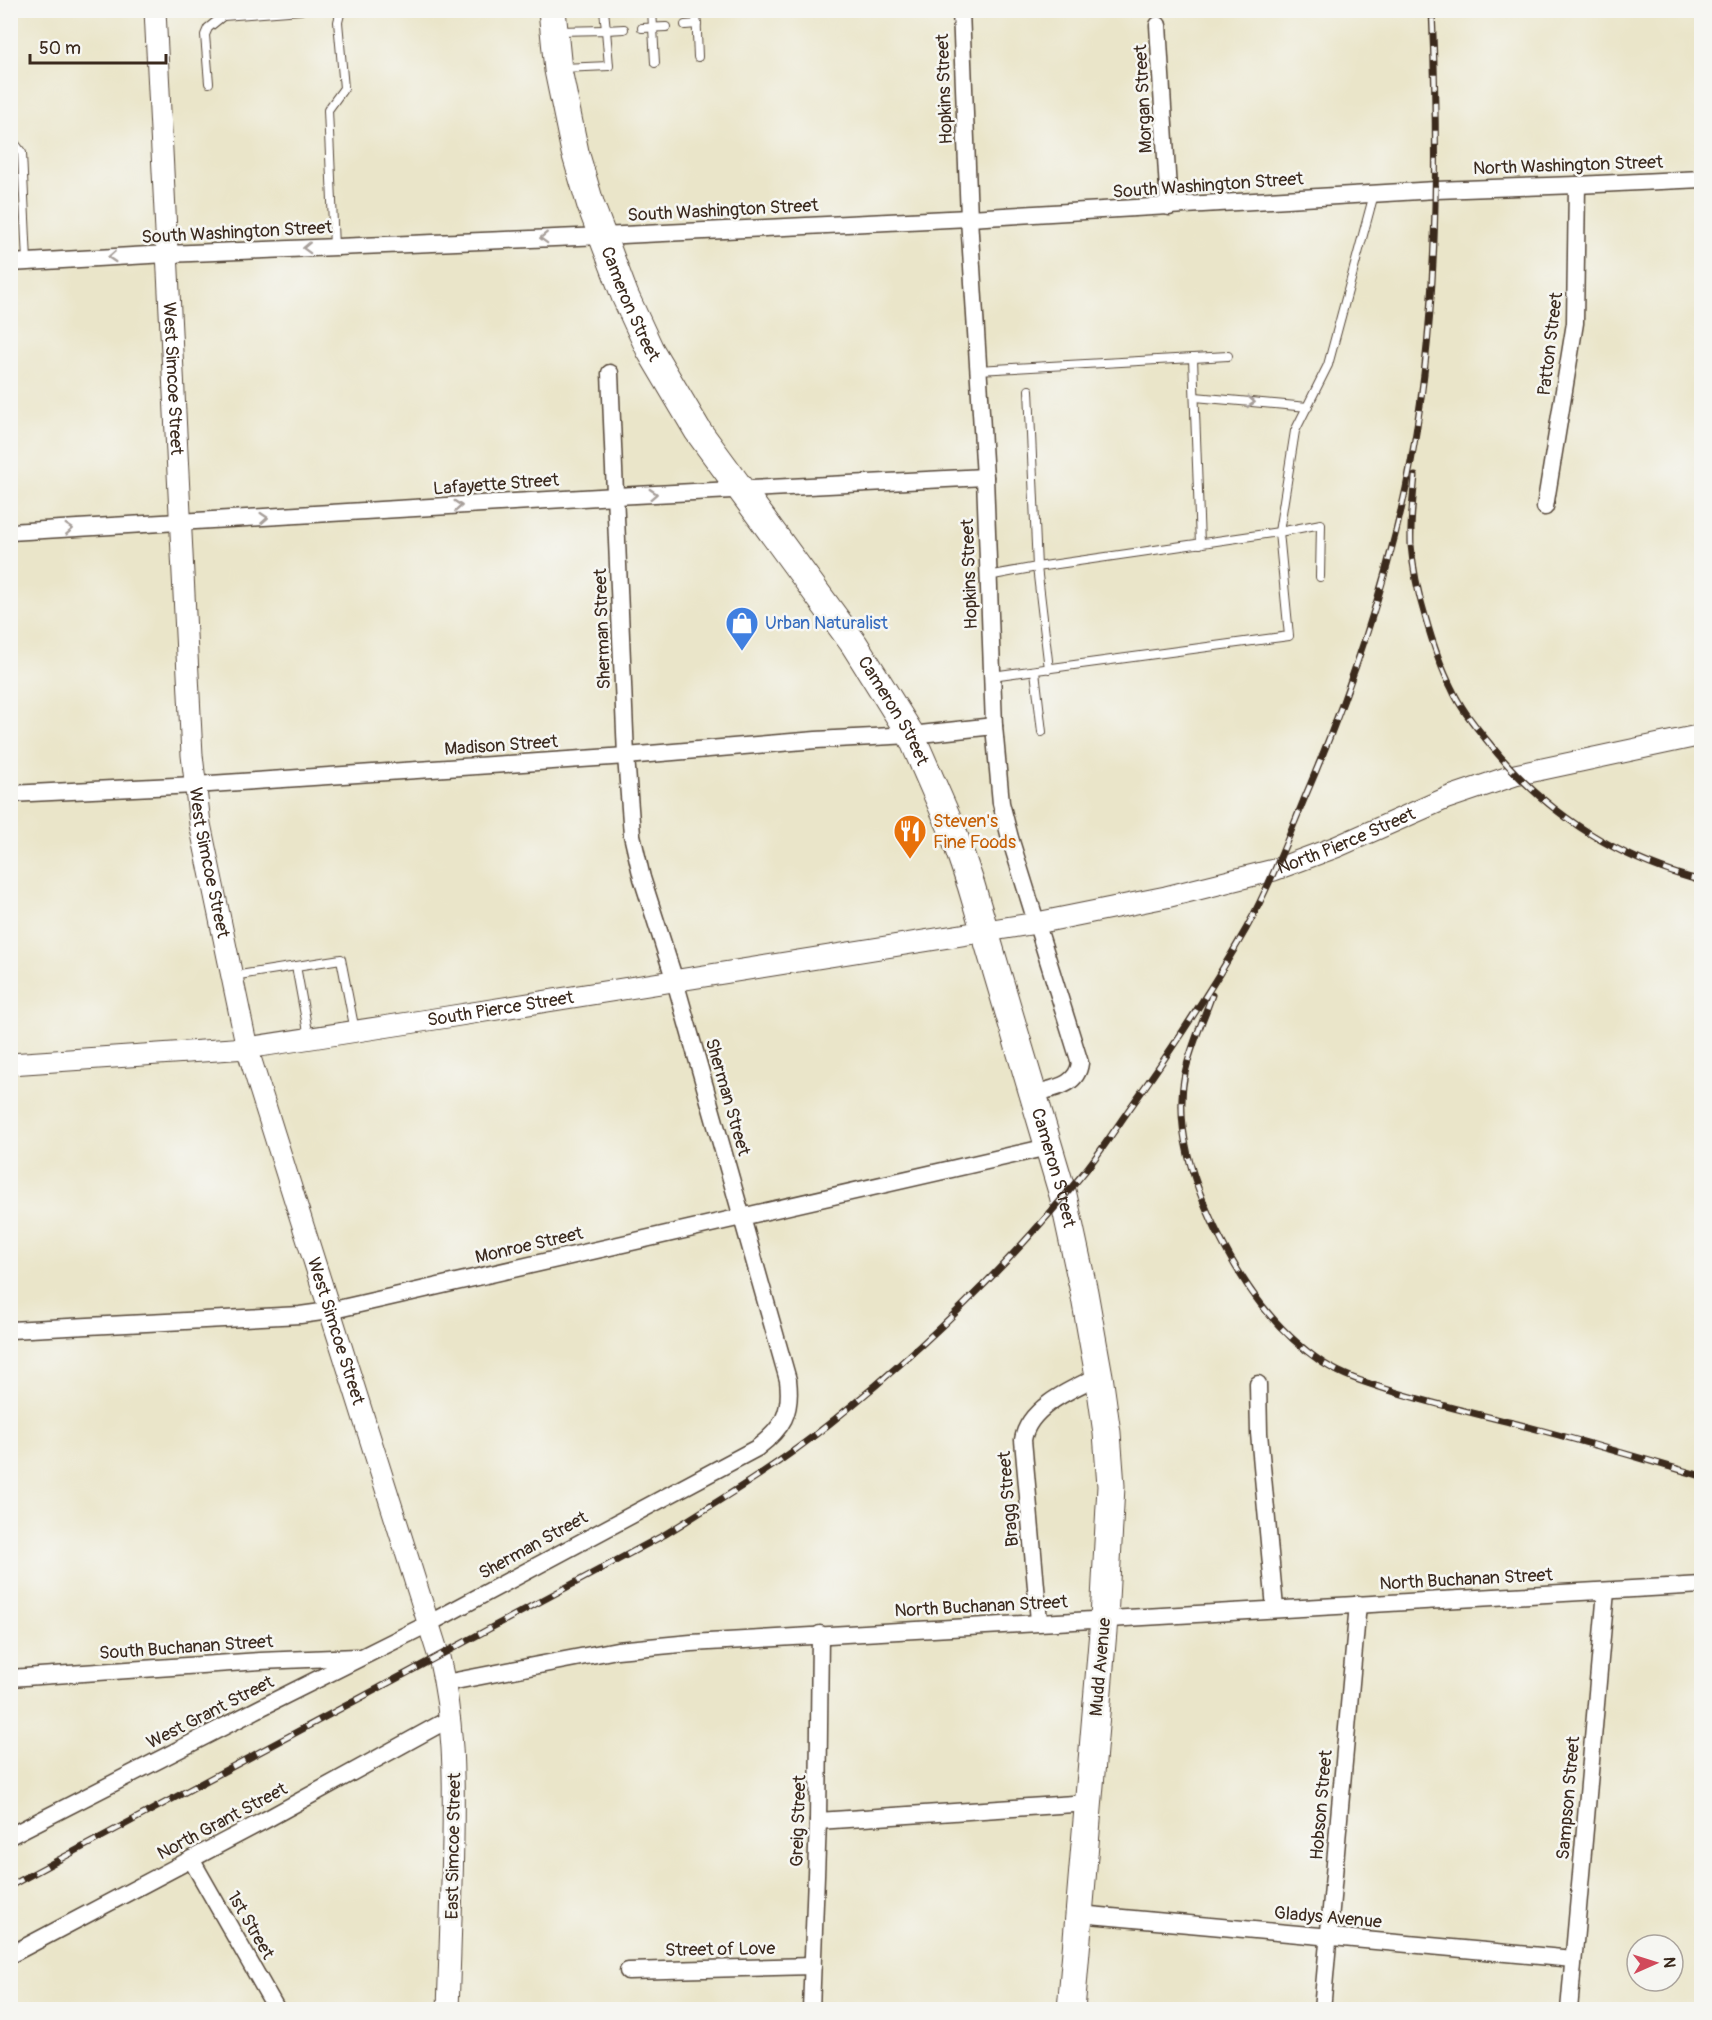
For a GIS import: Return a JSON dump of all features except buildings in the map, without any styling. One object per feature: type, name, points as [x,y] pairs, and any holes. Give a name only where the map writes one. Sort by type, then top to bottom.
[{"type":"main road","name":"Cameron Street","points":[[553,21],[558,68],[574,152],[624,296],[650,350],[698,431],[854,644],[910,735],[952,829],[986,931],[1063,1196],[1090,1325]]},
{"type":"main road","name":"Mudd Avenue","points":[[1071,2010],[1104,1619],[1111,1486],[1107,1433],[1090,1325]]},
{"type":"street","name":"West Simcoe Street","points":[[155,10],[180,523],[195,785],[200,824],[247,1047],[445,1683]]},
{"type":"street","name":"Hopkins Street","points":[[961,10],[969,218],[985,477],[994,726],[1001,802],[1010,838],[1080,1063],[1076,1077],[1070,1083],[1033,1094]]},
{"type":"street","name":"Morgan Street","points":[[1158,25],[1169,207]]},
{"type":"street","name":"North Washington Street","points":[[1436,190],[1701,179]]},
{"type":"street","name":"Patton Street","points":[[1545,507],[1575,322],[1577,185]]},
{"type":"street","name":"South Washington Street","points":[[19,263],[167,254],[969,218],[1436,190]]},
{"type":"street","name":"Sherman Street","points":[[428,1624],[757,1448],[773,1436],[784,1422],[789,1402],[788,1380],[675,981],[636,854],[626,756],[610,373]]},
{"type":"street","name":"Lafayette Street","points":[[10,532],[616,496],[985,477]]},
{"type":"street","name":"Madison Street","points":[[10,794],[195,785],[626,756],[816,740],[910,735],[994,726]]},
{"type":"street","name":"North Pierce Street","points":[[986,931],[1166,897],[1274,870],[1336,847],[1447,798],[1515,775],[1701,735]]},
{"type":"street","name":"South Pierce Street","points":[[10,1064],[247,1047],[986,931]]},
{"type":"street","name":"Monroe Street","points":[[10,1330],[300,1315],[329,1311],[1048,1147]]},
{"type":"street","name":"Bragg Street","points":[[1039,1621],[1024,1433],[1027,1426],[1045,1406],[1068,1391],[1099,1376]]},
{"type":"street","points":[[1258,1384],[1258,1433],[1275,1608]]},
{"type":"street","name":"North Buchanan Street","points":[[445,1683],[617,1650],[691,1642],[1701,1585]]},
{"type":"street","name":"Sampson Street","points":[[1569,2010],[1606,1591]]},
{"type":"street","name":"Hobson Street","points":[[1322,2010],[1358,1604]]},
{"type":"street","name":"West Grant Street","points":[[10,1836],[428,1624]]},
{"type":"street","name":"Greig Street","points":[[811,2010],[818,1821],[820,1634]]},
{"type":"street","name":"South Buchanan Street","points":[[10,1678],[260,1661],[364,1657]]},
{"type":"street","name":"East Simcoe Street","points":[[445,1683],[451,1718],[454,1759],[448,2010]]},
{"type":"street","name":"North Grant Street","points":[[10,1955],[451,1718]]},
{"type":"street","points":[[818,1821],[1089,1803]]},
{"type":"street","name":"1st Street","points":[[191,1859],[277,2010]]},
{"type":"street","name":"Gladys Avenue","points":[[1079,1914],[1573,1959]]},
{"type":"street","name":"Street of Love","points":[[628,1971],[813,1966]]},
{"type":"lane","points":[[209,83],[205,35],[208,28],[222,13],[301,10]]},
{"type":"lane","points":[[558,68],[609,66],[604,10]]},
{"type":"lane","points":[[652,10],[655,63]]},
{"type":"lane","points":[[696,10],[698,57]]},
{"type":"lane","points":[[334,247],[328,110],[344,88],[338,22],[340,11]]},
{"type":"lane","points":[[553,21],[606,30],[624,29]]},
{"type":"lane","points":[[686,25],[697,24]]},
{"type":"lane","points":[[642,28],[666,27]]},
{"type":"lane","points":[[10,137],[22,153],[19,263]]},
{"type":"lane","points":[[992,676],[1289,636],[1279,532],[1294,431],[1328,365],[1374,194]]},
{"type":"lane","points":[[978,370],[1228,356]]},
{"type":"lane","points":[[1193,358],[1200,544]]},
{"type":"lane","points":[[1029,390],[1037,567],[1048,669]]},
{"type":"lane","points":[[1195,397],[1308,406]]},
{"type":"lane","points":[[988,576],[1321,525],[1320,577]]},
{"type":"lane","points":[[1035,670],[1042,732]]},
{"type":"lane","points":[[232,976],[341,959],[355,1031]]},
{"type":"lane","points":[[296,966],[309,1038]]},
{"type":"railway","points":[[10,1886],[664,1535],[769,1468],[829,1424],[932,1335],[1027,1239],[1092,1163],[1189,1021],[1254,913],[1336,722],[1387,567],[1417,429],[1430,310],[1435,190],[1432,10]]},
{"type":"railway","points":[[1415,476],[1411,545],[1418,590],[1440,662],[1455,696],[1467,715],[1507,764],[1530,787],[1581,828],[1638,859],[1702,881]]},
{"type":"railway","points":[[1212,995],[1185,1073],[1182,1114],[1188,1154],[1200,1193],[1226,1250],[1248,1287],[1289,1336],[1323,1363],[1367,1383],[1702,1476]]},
{"type":"place","name":"Urban Naturalist","points":[[742,652]]},
{"type":"place","name":"Steven's Fine Foods","points":[[910,860]]}]
